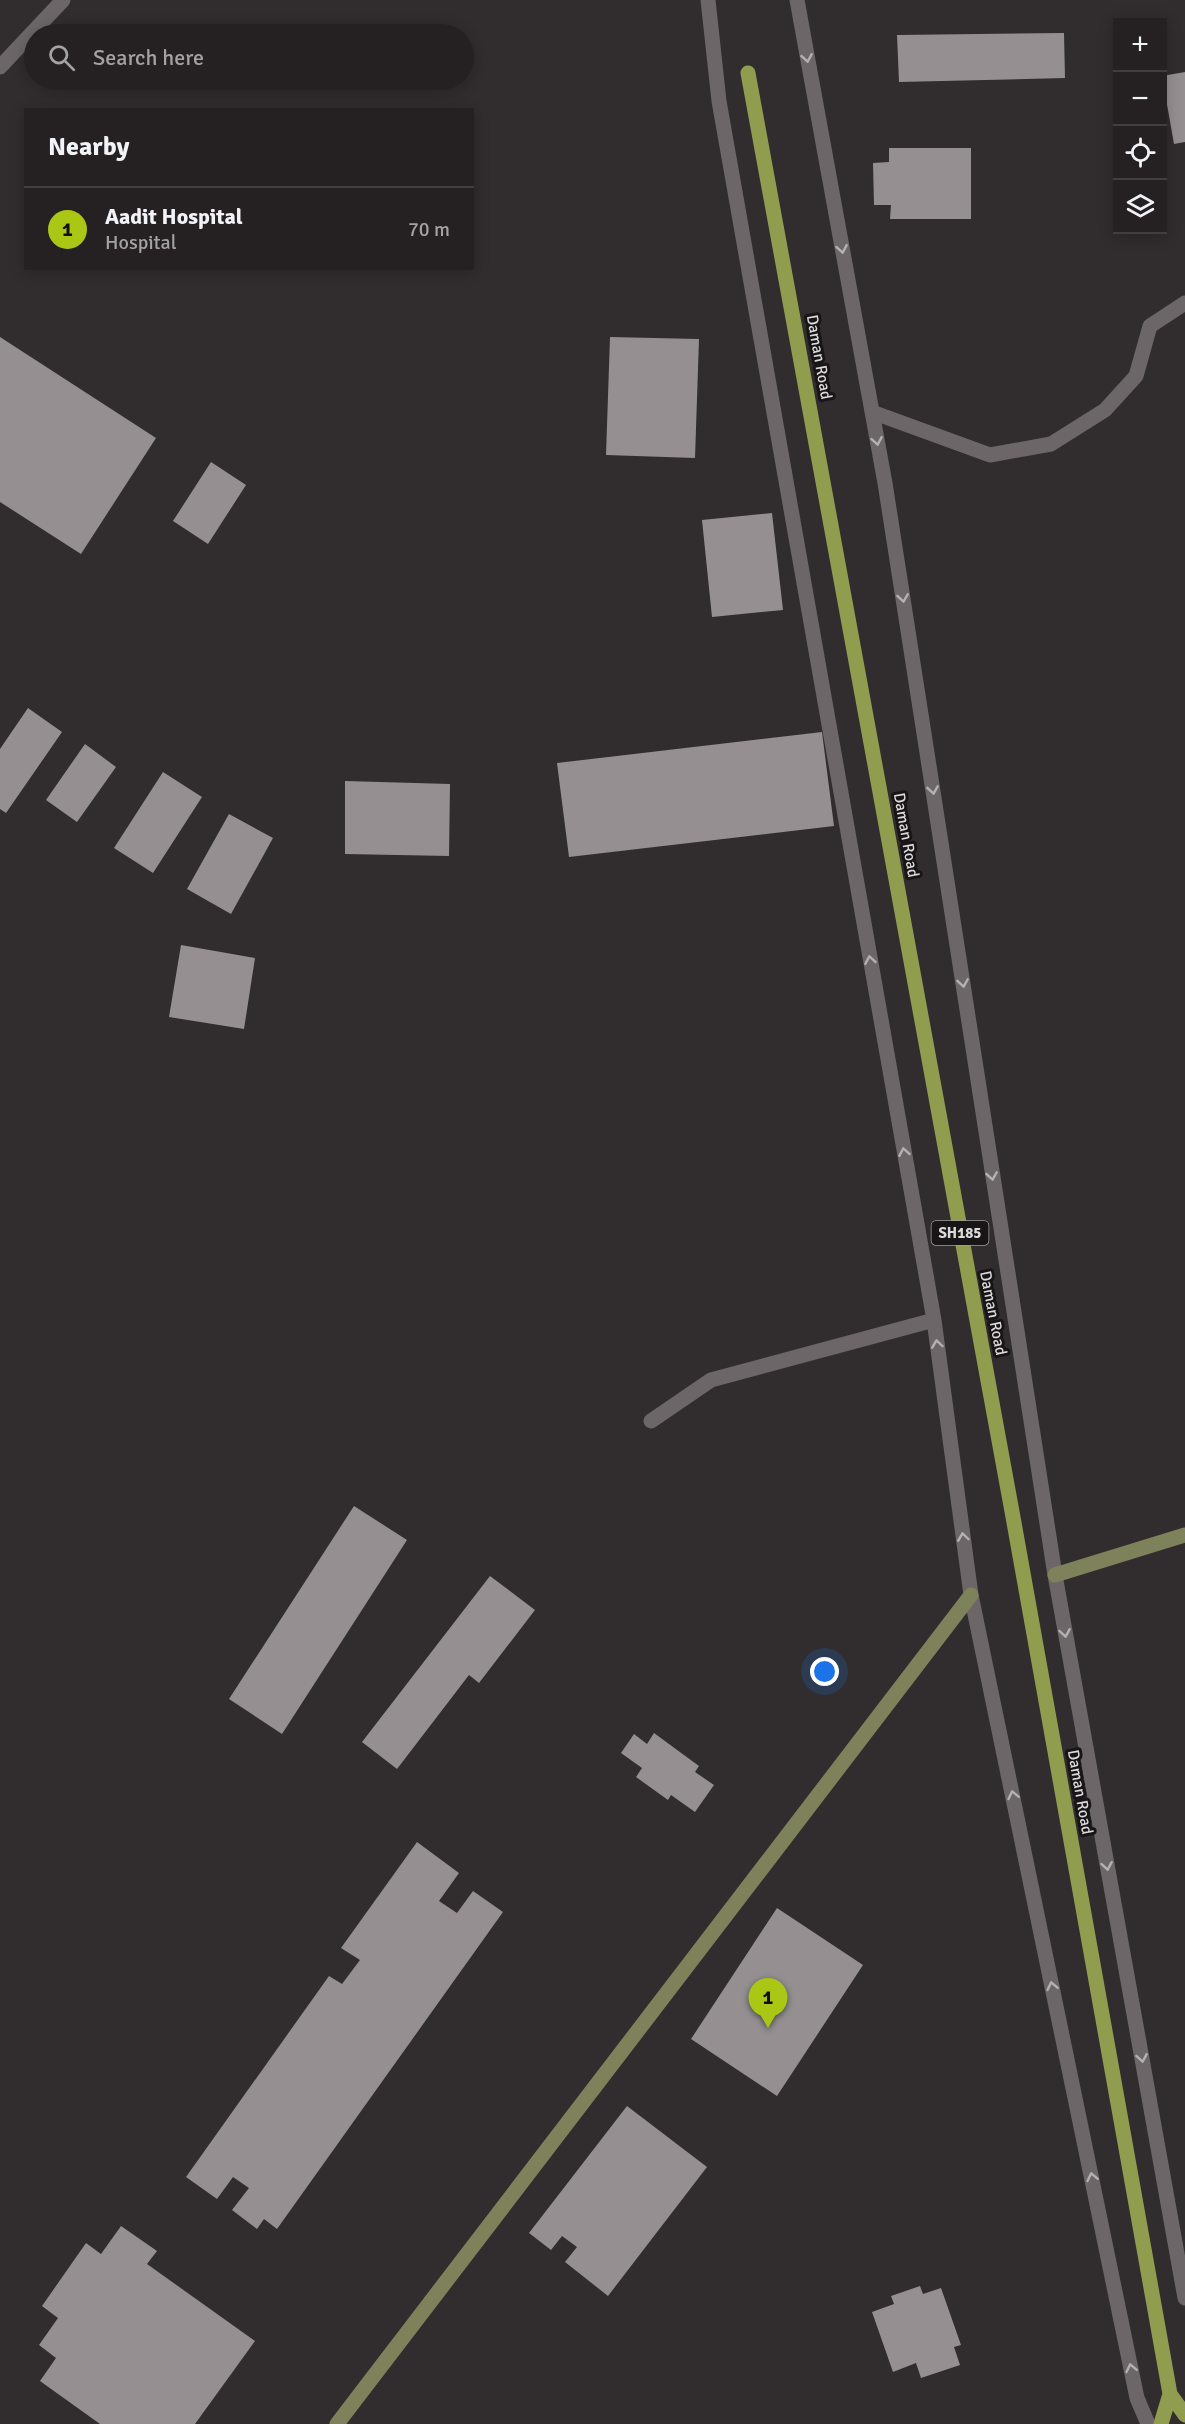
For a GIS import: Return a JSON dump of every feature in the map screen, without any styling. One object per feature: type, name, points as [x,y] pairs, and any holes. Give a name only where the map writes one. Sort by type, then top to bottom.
[{"type":"main road","name":"Daman Road","points":[[748,72],[1013,1517],[1170,2394],[1185,2415]]},
{"type":"main road","points":[[1161,2424],[1170,2394]]},
{"type":"street","points":[[40,24],[63,0]]},
{"type":"street","points":[[708,0],[719,101],[934,1320],[971,1595],[1137,2398],[1148,2424]]},
{"type":"street","points":[[797,0],[872,412],[1055,1575],[1185,2298]]},
{"type":"street","points":[[0,67],[24,41]]},
{"type":"street","points":[[872,412],[990,454],[1051,444],[1105,410],[1136,376],[1150,326],[1185,303]]},
{"type":"street","points":[[651,1421],[711,1380],[934,1320]]},
{"type":"street","points":[[1055,1575],[1185,1535]]},
{"type":"street","points":[[337,2424],[971,1595]]},
{"type":"building","points":[[1064,33],[1065,78],[899,82],[897,35]]},
{"type":"building","points":[[1185,72],[1185,142],[1174,144],[1167,104],[1167,75]]},
{"type":"building","points":[[889,148],[971,148],[971,219],[890,219],[891,205],[874,205],[873,163],[889,162]]},
{"type":"building","points":[[0,337],[156,438],[81,554],[0,502]]},
{"type":"building","points":[[610,337],[699,339],[695,458],[606,455]]},
{"type":"building","points":[[211,462],[246,485],[208,544],[173,521]]},
{"type":"building","points":[[772,513],[783,610],[712,617],[702,520]]},
{"type":"building","points":[[28,708],[62,732],[6,813],[0,809],[0,749]]},
{"type":"building","points":[[822,732],[834,826],[569,857],[557,763]]},
{"type":"building","points":[[85,744],[116,767],[77,822],[46,800]]},
{"type":"building","points":[[163,772],[202,797],[153,873],[114,848]]},
{"type":"building","points":[[345,781],[450,784],[449,856],[345,854]]},
{"type":"building","points":[[229,814],[273,838],[231,914],[187,889]]},
{"type":"building","points":[[181,945],[255,958],[244,1029],[169,1017]]},
{"type":"building","points":[[354,1506],[407,1540],[282,1734],[229,1699]]},
{"type":"building","points":[[490,1576],[535,1610],[479,1683],[469,1675],[397,1769],[362,1742]]},
{"type":"building","points":[[654,1733],[699,1766],[695,1772],[714,1785],[695,1812],[671,1795],[668,1800],[636,1777],[642,1768],[621,1753],[634,1734],[647,1744]]},
{"type":"building","points":[[417,1842],[459,1873],[439,1901],[457,1913],[473,1891],[503,1912],[277,2229],[264,2219],[257,2229],[232,2210],[249,2188],[233,2177],[217,2199],[186,2177],[329,1976],[342,1984],[360,1960],[341,1948]]},
{"type":"building","points":[[777,1908],[863,1965],[777,2096],[691,2039]]},
{"type":"building","points":[[627,2106],[707,2167],[608,2296],[565,2262],[577,2247],[562,2236],[551,2250],[529,2233]]},
{"type":"building","points":[[121,2226],[157,2251],[147,2264],[255,2341],[195,2424],[100,2424],[40,2381],[56,2358],[39,2345],[58,2318],[42,2306],[86,2243],[101,2254]]},
{"type":"building","points":[[920,2286],[923,2294],[941,2288],[961,2345],[954,2347],[960,2365],[921,2378],[916,2363],[893,2372],[872,2312],[894,2304],[891,2296]]},
{"type":"place","name":"Aadit Hospital","points":[[768,2028]]}]
